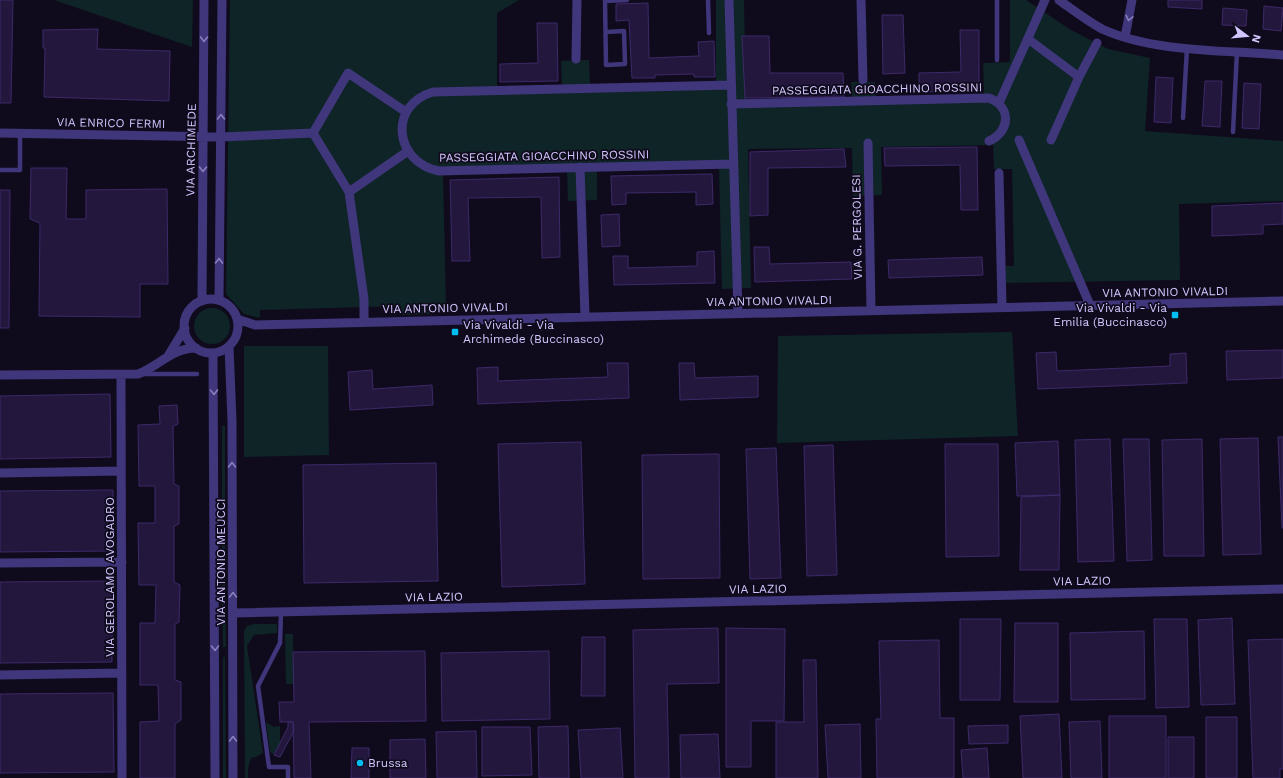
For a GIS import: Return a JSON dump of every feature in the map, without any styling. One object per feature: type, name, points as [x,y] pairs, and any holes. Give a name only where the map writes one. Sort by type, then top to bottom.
[{"type":"street","name":"VIA ARCHIMEDE","points":[[202,301],[204,0]]},
{"type":"street","points":[[219,300],[222,0]]},
{"type":"street","points":[[576,59],[577,0]]},
{"type":"street","points":[[729,0],[738,314]]},
{"type":"street","points":[[861,0],[863,80]]},
{"type":"street","points":[[989,141],[1001,133],[1005,125],[1003,108],[999,104],[1045,0]]},
{"type":"street","points":[[1059,0],[1103,29],[1139,41],[1187,48],[1283,56]]},
{"type":"street","points":[[1125,36],[1132,0]]},
{"type":"street","points":[[1028,39],[1079,77]]},
{"type":"street","points":[[1051,140],[1079,77],[1097,43]]},
{"type":"street","points":[[364,322],[364,299],[349,192],[312,133],[348,73],[406,112],[413,102],[423,95],[444,91],[731,85]]},
{"type":"street","name":"PASSEGGIATA GIOACCHINO ROSSINI","points":[[731,104],[990,98],[999,104]]},
{"type":"street","name":"PASSEGGIATA GIOACCHINO ROSSINI","points":[[406,112],[402,122],[403,134],[408,151],[419,164],[428,169],[439,171],[733,164]]},
{"type":"street","name":"VIA ENRICO FERMI","points":[[0,133],[221,137],[312,133]]},
{"type":"street","points":[[1019,140],[1090,305]]},
{"type":"street","name":"VIA G. PERGOLESI","points":[[868,143],[871,310]]},
{"type":"street","points":[[349,192],[408,151]]},
{"type":"street","points":[[580,167],[585,316]]},
{"type":"street","points":[[999,173],[1002,307]]},
{"type":"street","points":[[168,356],[185,328],[188,312],[202,301],[219,300],[227,304],[234,310],[238,330],[229,347],[213,353],[196,348],[187,337],[185,328]]},
{"type":"street","name":"VIA ANTONIO VIVALDI","points":[[238,330],[255,325],[585,316],[738,314],[1283,301]]},
{"type":"street","name":"VIA ANTONIO VIVALDI","points":[[237,319],[255,325]]},
{"type":"street","name":"VIA ANTONIO MEUCCI","points":[[229,347],[232,421],[233,778]]},
{"type":"street","points":[[0,375],[138,374],[151,369],[168,356],[186,348],[196,348]]},
{"type":"street","name":"VIA ANTONIO MEUCCI","points":[[213,353],[216,778]]},
{"type":"street","name":"VIA GEROLAMO AVOGADRO","points":[[121,375],[122,778]]},
{"type":"street","points":[[0,473],[121,471]]},
{"type":"street","points":[[0,563],[122,562]]},
{"type":"street","name":"VIA LAZIO","points":[[233,613],[1283,589]]},
{"type":"street","points":[[0,674],[122,673]]},
{"type":"lane","points":[[606,32],[624,31],[625,64],[606,65],[605,0],[627,0]]},
{"type":"lane","points":[[708,0],[709,32]]},
{"type":"lane","points":[[997,60],[998,0]]},
{"type":"lane","points":[[1182,118],[1187,48]]},
{"type":"lane","points":[[1233,132],[1237,51]]},
{"type":"lane","points":[[0,170],[20,170],[20,133]]},
{"type":"lane","points":[[138,374],[197,374]]},
{"type":"lane","points":[[281,612],[280,643],[258,686],[269,767],[288,767],[288,778]]},
{"type":"green space","points":[[54,0],[193,0],[192,47]]},
{"type":"green space","points":[[230,0],[519,0],[497,13],[497,87],[562,87],[561,61],[589,60],[590,85],[716,82],[716,0],[744,0],[746,102],[852,99],[851,82],[875,82],[876,98],[984,95],[983,63],[1010,62],[1010,0],[1026,0],[1071,30],[1108,49],[1150,58],[1145,131],[1283,141],[1283,201],[1179,204],[1180,280],[1006,283],[1006,266],[1014,266],[1012,169],[994,169],[993,145],[881,147],[882,195],[853,196],[852,148],[748,149],[751,288],[722,289],[719,168],[597,171],[597,200],[568,201],[567,171],[443,173],[446,305],[431,306],[431,314],[402,315],[401,306],[260,310],[260,318],[244,314],[226,294]]},
{"type":"green space","points":[[212,308],[225,313],[230,326],[225,339],[212,344],[199,339],[194,326],[199,313]]},
{"type":"green space","points":[[1012,332],[1018,436],[777,443],[778,336]]},
{"type":"green space","points":[[244,346],[328,346],[329,455],[244,457]]},
{"type":"green space","points":[[222,426],[225,426],[225,556],[222,556]]},
{"type":"green space","points":[[222,564],[225,564],[226,647],[223,647]]},
{"type":"green space","points":[[254,624],[277,624],[277,633],[254,635],[247,646],[263,753],[251,758],[248,768],[248,778],[245,778],[244,631],[247,626]]},
{"type":"green space","points":[[285,634],[293,634],[294,684],[286,684]]},
{"type":"green space","points":[[223,657],[225,657],[226,778],[223,778]]},
{"type":"green space","points":[[266,722],[274,727],[280,726],[280,743],[274,755],[270,752]]},
{"type":"building","points":[[0,0],[13,0],[11,103],[0,103]]},
{"type":"building","points":[[1168,0],[1202,0],[1202,9],[1168,7]]},
{"type":"building","points":[[648,3],[649,58],[699,56],[698,42],[714,41],[715,77],[694,77],[694,74],[655,75],[655,78],[632,78],[629,20],[616,21],[616,4]]},
{"type":"building","points":[[1264,6],[1283,8],[1281,31],[1263,29]]},
{"type":"building","points":[[1223,8],[1247,10],[1246,26],[1222,25]]},
{"type":"building","points":[[882,15],[903,15],[905,73],[883,74]]},
{"type":"building","points":[[537,23],[557,23],[558,81],[500,82],[500,64],[538,63]]},
{"type":"building","points":[[98,29],[97,49],[170,51],[169,101],[44,97],[45,48],[43,48],[43,30]]},
{"type":"building","points":[[960,30],[979,30],[979,91],[919,92],[919,73],[961,72]]},
{"type":"building","points":[[742,36],[769,36],[770,73],[843,73],[844,97],[745,98]]},
{"type":"building","points":[[1156,77],[1173,78],[1171,123],[1154,122]]},
{"type":"building","points":[[1205,81],[1222,81],[1220,127],[1202,126]]},
{"type":"building","points":[[1244,83],[1261,84],[1259,129],[1242,128]]},
{"type":"building","points":[[977,147],[978,210],[961,210],[960,165],[885,166],[884,148]]},
{"type":"building","points":[[844,149],[846,167],[768,168],[768,215],[750,216],[750,152]]},
{"type":"building","points":[[31,168],[67,168],[66,219],[86,219],[86,190],[167,189],[168,284],[140,284],[140,317],[39,316],[40,223],[30,219]]},
{"type":"building","points":[[712,174],[713,204],[696,205],[696,192],[626,193],[626,204],[612,205],[611,176]]},
{"type":"building","points":[[559,177],[560,257],[542,258],[541,197],[468,198],[470,261],[452,261],[450,180]]},
{"type":"building","points":[[0,190],[10,190],[9,328],[0,328]]},
{"type":"building","points":[[1283,203],[1283,224],[1263,225],[1263,234],[1212,236],[1212,206]]},
{"type":"building","points":[[619,214],[620,246],[602,247],[601,215]]},
{"type":"building","points":[[754,247],[769,247],[770,264],[851,262],[852,279],[755,282]]},
{"type":"building","points":[[714,251],[715,283],[614,285],[613,256],[628,256],[628,268],[697,266],[697,252]]},
{"type":"building","points":[[982,257],[983,275],[889,278],[888,260]]},
{"type":"building","points":[[1283,350],[1283,378],[1227,380],[1226,351]]},
{"type":"building","points":[[1056,352],[1057,371],[1170,366],[1170,354],[1186,353],[1187,383],[1038,389],[1036,353]]},
{"type":"building","points":[[607,363],[628,363],[629,398],[478,404],[477,368],[498,367],[498,381],[608,377]]},
{"type":"building","points":[[679,363],[694,363],[695,378],[758,376],[758,397],[680,400]]},
{"type":"building","points":[[372,370],[373,389],[432,385],[433,405],[350,410],[348,372]]},
{"type":"building","points":[[110,394],[111,457],[0,459],[0,396]]},
{"type":"building","points":[[177,405],[178,424],[173,426],[174,484],[179,486],[179,524],[174,526],[174,582],[180,585],[179,622],[175,624],[175,680],[181,682],[181,720],[175,724],[175,778],[140,778],[140,722],[159,721],[158,685],[140,685],[140,623],[155,623],[156,585],[139,585],[138,523],[155,523],[155,486],[139,486],[138,425],[160,424],[159,406]]},
{"type":"building","points":[[1278,437],[1283,437],[1283,528],[1282,528]]},
{"type":"building","points":[[1258,438],[1261,554],[1223,555],[1220,439]]},
{"type":"building","points":[[1110,439],[1114,561],[1078,562],[1075,440]]},
{"type":"building","points":[[1123,439],[1149,439],[1152,560],[1127,561]]},
{"type":"building","points":[[1202,439],[1204,556],[1164,556],[1162,440]]},
{"type":"building","points":[[1058,441],[1060,495],[1017,496],[1015,443]]},
{"type":"building","points":[[581,442],[585,584],[502,587],[498,444]]},
{"type":"building","points":[[945,444],[998,444],[999,556],[946,557]]},
{"type":"building","points":[[833,445],[837,575],[807,576],[804,446]]},
{"type":"building","points":[[776,448],[781,578],[750,579],[746,449]]},
{"type":"building","points":[[719,454],[720,578],[643,579],[642,455]]},
{"type":"building","points":[[436,463],[438,581],[304,583],[303,465]]},
{"type":"building","points":[[113,490],[113,551],[0,552],[0,491]]},
{"type":"building","points":[[1060,495],[1059,570],[1020,570],[1021,497]]},
{"type":"building","points":[[112,581],[112,662],[0,663],[0,582]]},
{"type":"building","points":[[1232,618],[1235,704],[1201,705],[1198,620]]},
{"type":"building","points":[[960,619],[1001,619],[1000,700],[960,700]]},
{"type":"building","points":[[1154,619],[1187,619],[1189,707],[1156,708]]},
{"type":"building","points":[[1015,623],[1058,623],[1058,702],[1014,702]]},
{"type":"building","points":[[718,628],[719,683],[667,684],[669,778],[635,778],[633,630]]},
{"type":"building","points":[[726,628],[785,629],[784,721],[751,721],[751,767],[726,767]]},
{"type":"building","points":[[1144,631],[1145,699],[1071,700],[1070,633]]},
{"type":"building","points":[[582,637],[605,637],[605,696],[581,696]]},
{"type":"building","points":[[1283,639],[1283,769],[1280,769],[1280,778],[1253,778],[1248,640]]},
{"type":"building","points":[[939,640],[940,718],[954,718],[954,778],[877,778],[876,719],[881,719],[879,641]]},
{"type":"building","points":[[425,651],[426,721],[309,722],[311,778],[294,778],[293,722],[280,722],[279,702],[294,702],[293,652]]},
{"type":"building","points":[[549,651],[550,719],[442,721],[441,653]]},
{"type":"building","points":[[803,660],[816,660],[818,778],[776,778],[776,722],[804,722]]},
{"type":"building","points":[[113,693],[114,772],[0,773],[0,694]]},
{"type":"building","points":[[1059,714],[1062,778],[1023,778],[1020,716]]},
{"type":"building","points":[[1109,716],[1166,716],[1166,778],[1109,778]]},
{"type":"building","points":[[1206,717],[1237,717],[1237,778],[1206,778]]},
{"type":"building","points":[[1100,721],[1102,778],[1071,778],[1069,722]]},
{"type":"building","points":[[288,722],[293,722],[294,731],[280,757],[274,755],[288,727]]},
{"type":"building","points":[[860,724],[861,778],[828,778],[825,725]]},
{"type":"building","points":[[1008,725],[1008,743],[969,744],[968,726]]},
{"type":"building","points":[[568,726],[569,778],[539,778],[538,727]]},
{"type":"building","points":[[482,727],[530,727],[532,775],[482,776]]},
{"type":"building","points":[[620,728],[623,778],[581,778],[578,730]]},
{"type":"building","points":[[476,731],[477,778],[437,778],[436,732]]},
{"type":"building","points":[[718,734],[720,778],[681,778],[680,735]]},
{"type":"building","points":[[1168,737],[1194,737],[1194,778],[1168,778]]},
{"type":"building","points":[[425,739],[426,778],[390,778],[390,740]]},
{"type":"building","name":"Brussa","points":[[352,748],[369,748],[369,778],[351,778]]},
{"type":"building","points":[[987,748],[989,778],[963,778],[961,750]]},
{"type":"place","name":"Via Vivaldi - Via Emilia (Buccinasco)","points":[[1175,315]]},
{"type":"place","name":"Via Vivaldi - Via Archimede (Buccinasco)","points":[[455,332]]},
{"type":"place","name":"Brussa","points":[[360,763]]}]
